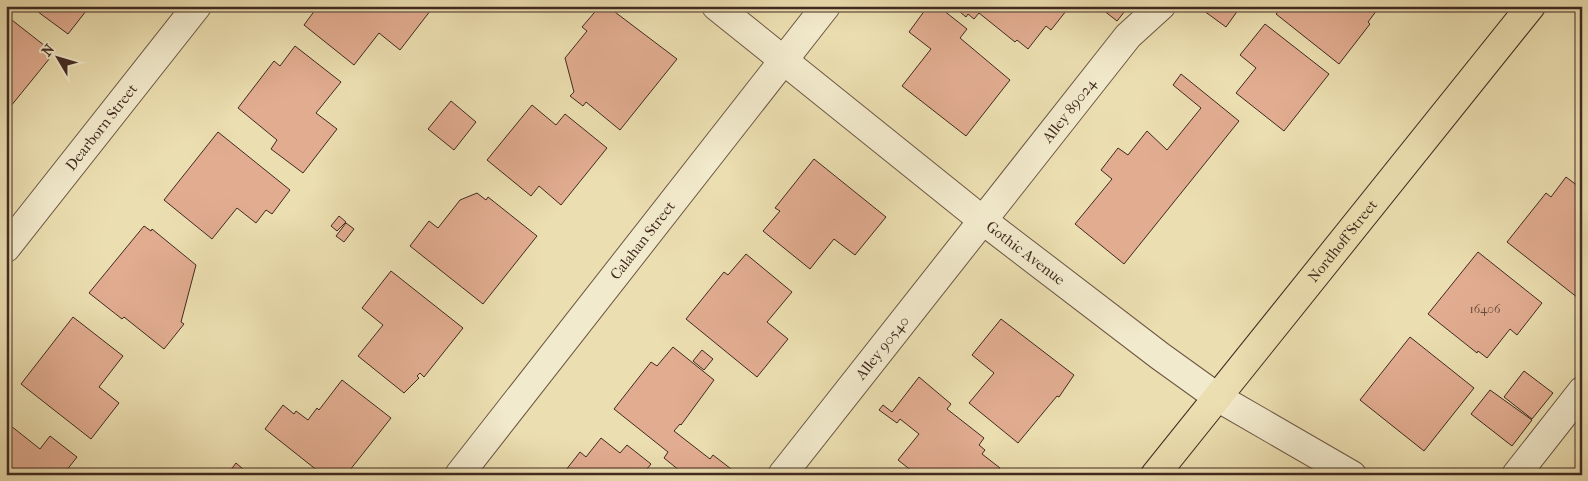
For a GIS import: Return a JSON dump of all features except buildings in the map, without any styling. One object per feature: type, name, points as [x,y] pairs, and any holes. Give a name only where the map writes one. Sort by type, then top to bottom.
[{"type":"main road","name":"Nordhoff Street","points":[[1155,475],[1531,6]]},
{"type":"street","name":"Dearborn Street","points":[[6,248],[197,6]]},
{"type":"street","name":"Gothic Avenue","points":[[716,6],[981,219],[1217,397],[1352,475]]},
{"type":"street","name":"Calahan Street","points":[[459,475],[826,6]]},
{"type":"street","name":"Alley 89024","points":[[981,219],[1128,36],[1162,6]]},
{"type":"street","name":"Alley 90540","points":[[782,475],[981,219]]},
{"type":"street","points":[[1516,475],[1582,391]]}]
